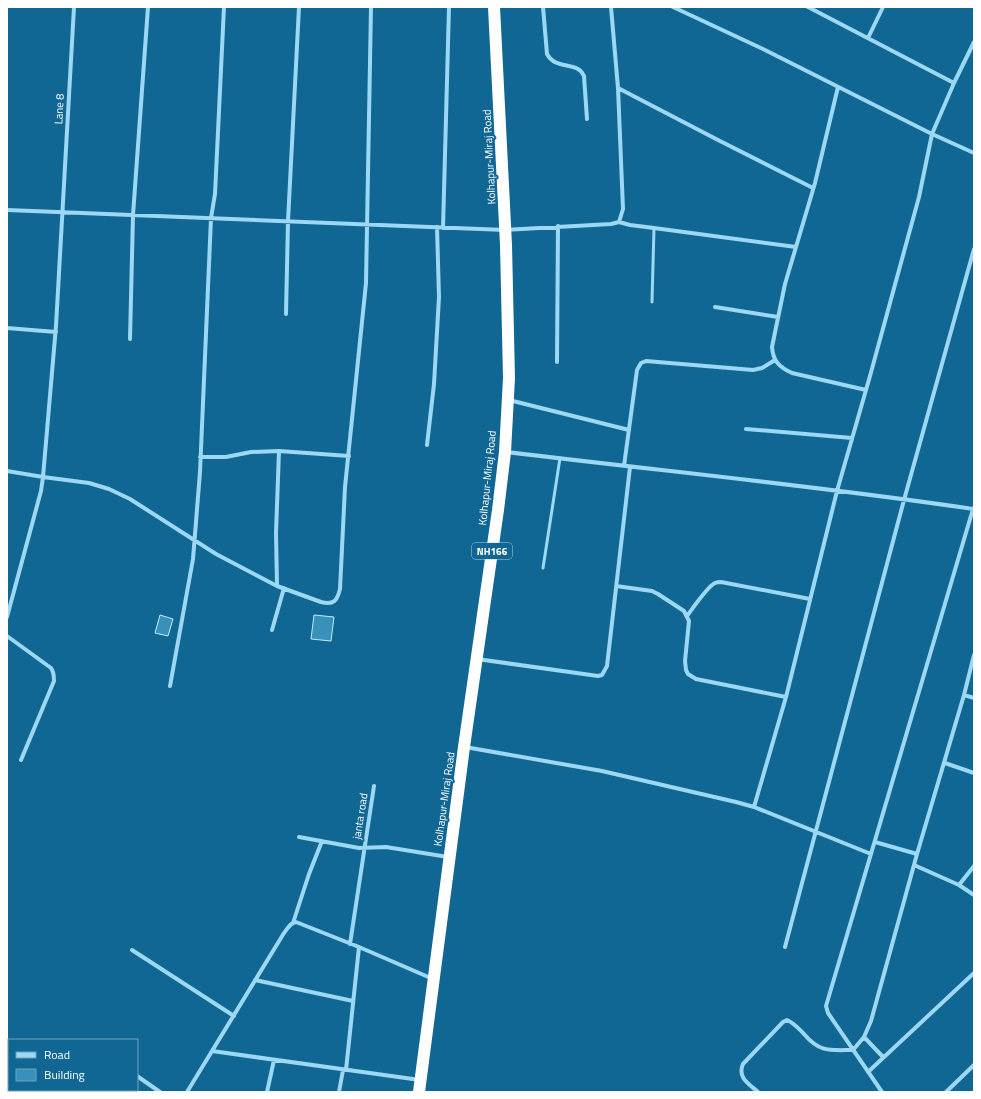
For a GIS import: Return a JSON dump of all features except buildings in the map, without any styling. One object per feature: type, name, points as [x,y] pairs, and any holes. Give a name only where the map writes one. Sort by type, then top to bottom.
[{"type":"highway","name":"Kolhapur-Miraj Road","points":[[419,1086],[505,452],[508,378],[505,230],[494,7]]},
{"type":"street","name":"Lane 8","points":[[7,617],[41,491],[43,477],[56,332],[74,7]]},
{"type":"street","points":[[130,339],[133,216],[148,7]]},
{"type":"street","points":[[170,686],[193,559],[195,540],[211,218],[215,194],[224,7]]},
{"type":"street","points":[[286,314],[288,222],[299,7]]},
{"type":"street","points":[[7,471],[89,483],[109,489],[136,502],[216,554],[277,586],[321,602],[333,603],[336,600],[340,589],[345,487],[366,283],[371,7]]},
{"type":"street","points":[[443,228],[449,7]]},
{"type":"street","points":[[543,7],[549,58],[556,63],[577,68],[583,72],[587,119]]},
{"type":"street","points":[[611,7],[618,88],[623,209],[619,222]]},
{"type":"street","points":[[673,7],[763,49],[932,134],[974,153]]},
{"type":"street","points":[[808,7],[954,83]]},
{"type":"street","points":[[868,38],[882,7]]},
{"type":"street","points":[[754,807],[786,697],[837,491],[919,197],[932,134],[974,42]]},
{"type":"street","points":[[838,87],[813,188],[785,284],[772,347],[773,355],[777,363],[792,373],[866,390]]},
{"type":"street","points":[[618,88],[813,188]]},
{"type":"street","points":[[7,210],[505,230],[611,224],[619,222],[630,225],[796,247]]},
{"type":"street","points":[[557,362],[558,226]]},
{"type":"street","points":[[427,445],[434,384],[439,297],[437,227]]},
{"type":"street","points":[[785,947],[904,500],[974,249]]},
{"type":"street","points":[[715,307],[778,317]]},
{"type":"street","points":[[7,328],[56,332]]},
{"type":"street","points":[[624,466],[637,370],[641,363],[646,361],[753,370],[762,368],[775,360]]},
{"type":"street","points":[[507,400],[629,430]]},
{"type":"street","points":[[746,429],[852,438]]},
{"type":"street","points":[[200,457],[226,457],[251,452],[279,451],[348,456]]},
{"type":"street","points":[[277,586],[276,533],[279,451]]},
{"type":"street","points":[[505,452],[974,508],[826,1006],[828,1013],[882,1092]]},
{"type":"street","points":[[477,659],[598,676],[602,675],[607,666],[630,466]]},
{"type":"street","points":[[687,616],[704,594],[716,582],[810,599]]},
{"type":"street","points":[[616,586],[646,590],[658,594],[684,611],[689,621],[685,661],[688,674],[696,678],[786,697]]},
{"type":"street","points":[[272,630],[284,588]]},
{"type":"street","points":[[7,636],[51,668],[54,675],[54,681],[21,760]]},
{"type":"street","points":[[758,1092],[743,1078],[741,1069],[783,1022],[787,1020],[796,1025],[810,1042],[820,1048],[831,1050],[853,1050],[864,1037],[871,1021],[917,854],[945,763],[974,655]]},
{"type":"street","points":[[964,695],[974,698]]},
{"type":"street","points":[[464,747],[602,771],[736,802],[754,807],[871,854]]},
{"type":"street","points":[[945,763],[974,773]]},
{"type":"street","name":"janta road","points":[[350,944],[374,786]]},
{"type":"street","points":[[298,836],[359,848],[386,847],[450,857]]},
{"type":"street","points":[[187,1092],[284,933],[293,923],[309,874],[322,841]]},
{"type":"street","points":[[875,842],[917,854]]},
{"type":"street","points":[[914,865],[959,884],[974,895]]},
{"type":"street","points":[[959,884],[974,866]]},
{"type":"street","points":[[293,923],[296,922],[359,947],[434,979]]},
{"type":"street","points":[[339,1092],[345,1070],[359,947]]},
{"type":"street","points":[[132,950],[234,1016]]},
{"type":"street","points":[[868,1072],[974,973]]},
{"type":"street","points":[[255,980],[353,1001]]},
{"type":"street","points":[[864,1037],[883,1057]]},
{"type":"street","points":[[212,1051],[345,1070],[419,1086]]},
{"type":"street","points":[[267,1092],[274,1060]]},
{"type":"street","points":[[946,1092],[974,1065]]},
{"type":"street","points":[[138,1077],[160,1092]]},
{"type":"lane","points":[[652,302],[654,228]]},
{"type":"lane","points":[[543,568],[560,458]]}]
